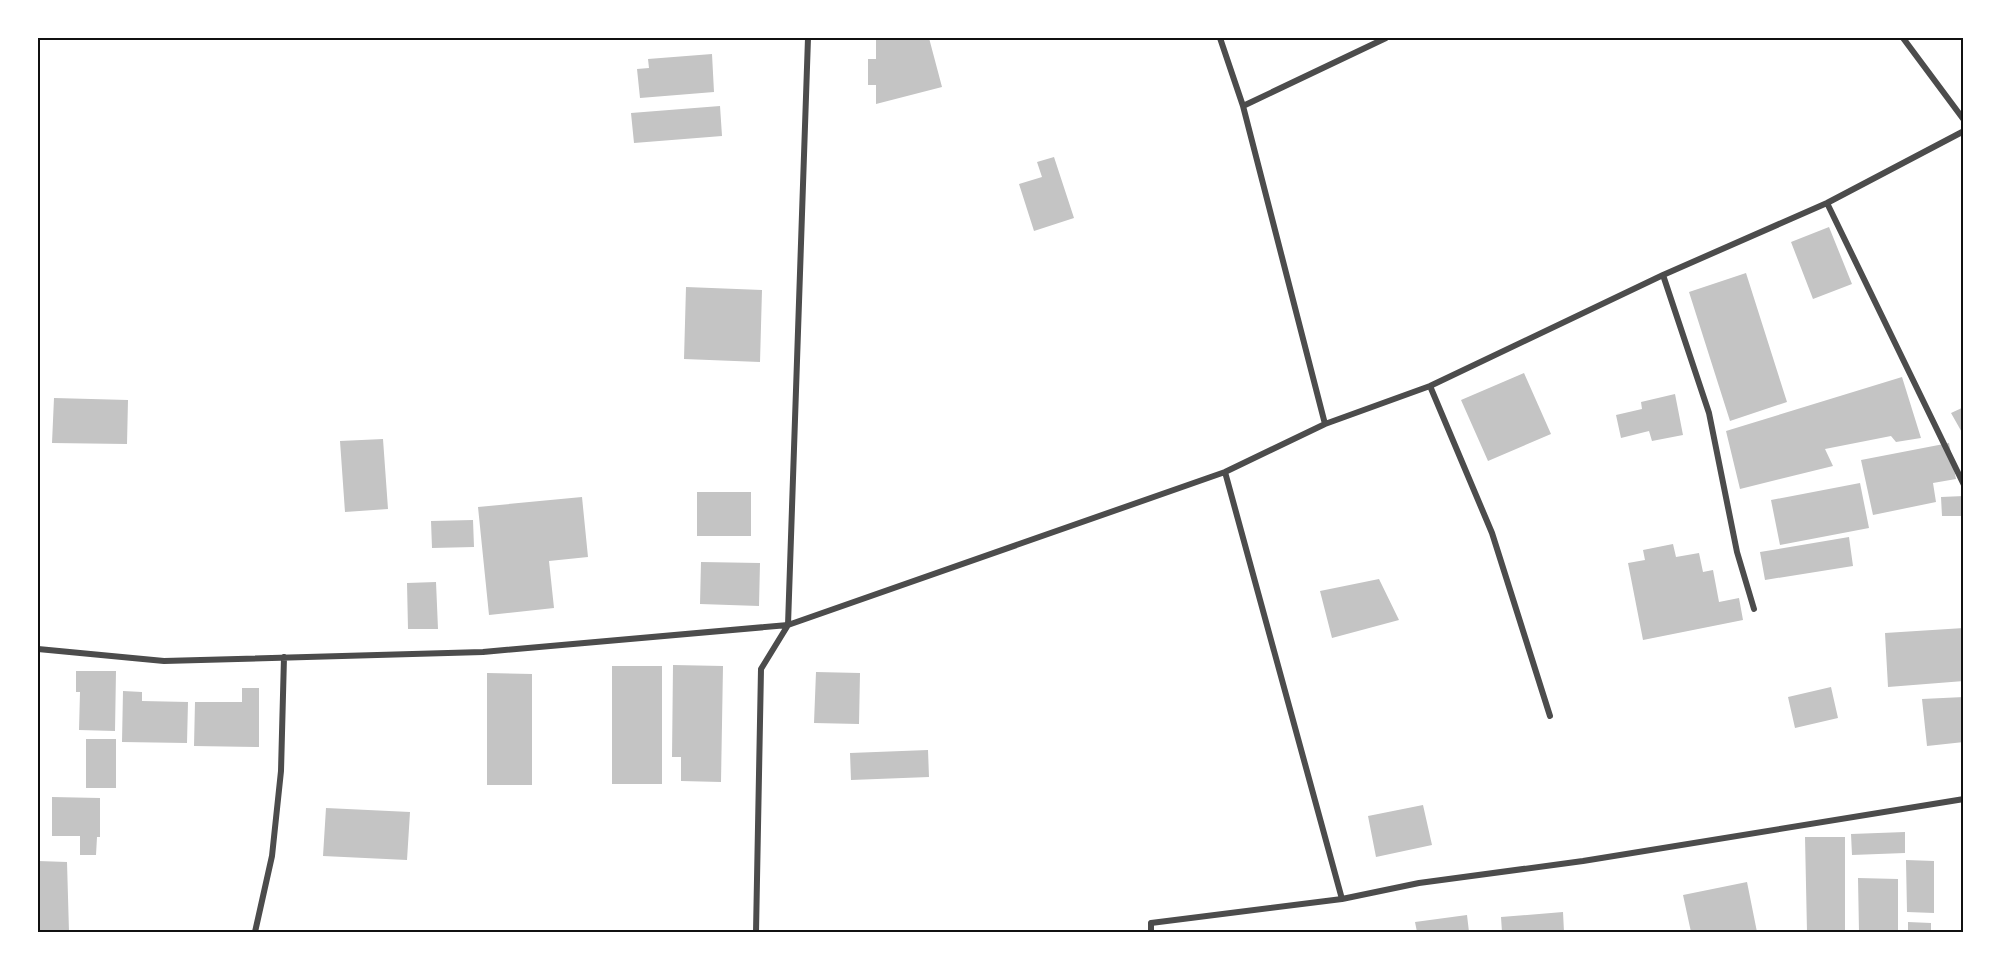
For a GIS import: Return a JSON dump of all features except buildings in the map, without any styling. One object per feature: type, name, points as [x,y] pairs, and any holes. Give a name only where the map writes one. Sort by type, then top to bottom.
[{"type":"street","points":[[756,933],[761,669],[788,625],[808,38]]},
{"type":"street","points":[[1220,38],[1243,106],[1325,424]]},
{"type":"street","points":[[1243,106],[1386,38]]},
{"type":"street","points":[[1903,38],[1964,120]]},
{"type":"street","points":[[38,649],[164,661],[483,652],[788,625],[1225,472],[1325,424],[1430,386],[1663,274],[1827,203],[1964,131]]},
{"type":"street","points":[[1827,203],[1964,485]]},
{"type":"street","points":[[1663,274],[1709,413],[1737,552],[1754,609]]},
{"type":"street","points":[[1430,386],[1492,533],[1550,716]]},
{"type":"street","points":[[1225,472],[1342,899]]},
{"type":"street","points":[[255,933],[272,856],[281,771],[284,657]]},
{"type":"street","points":[[1151,933],[1151,923],[1342,899],[1419,883],[1583,861],[1964,799]]}]
